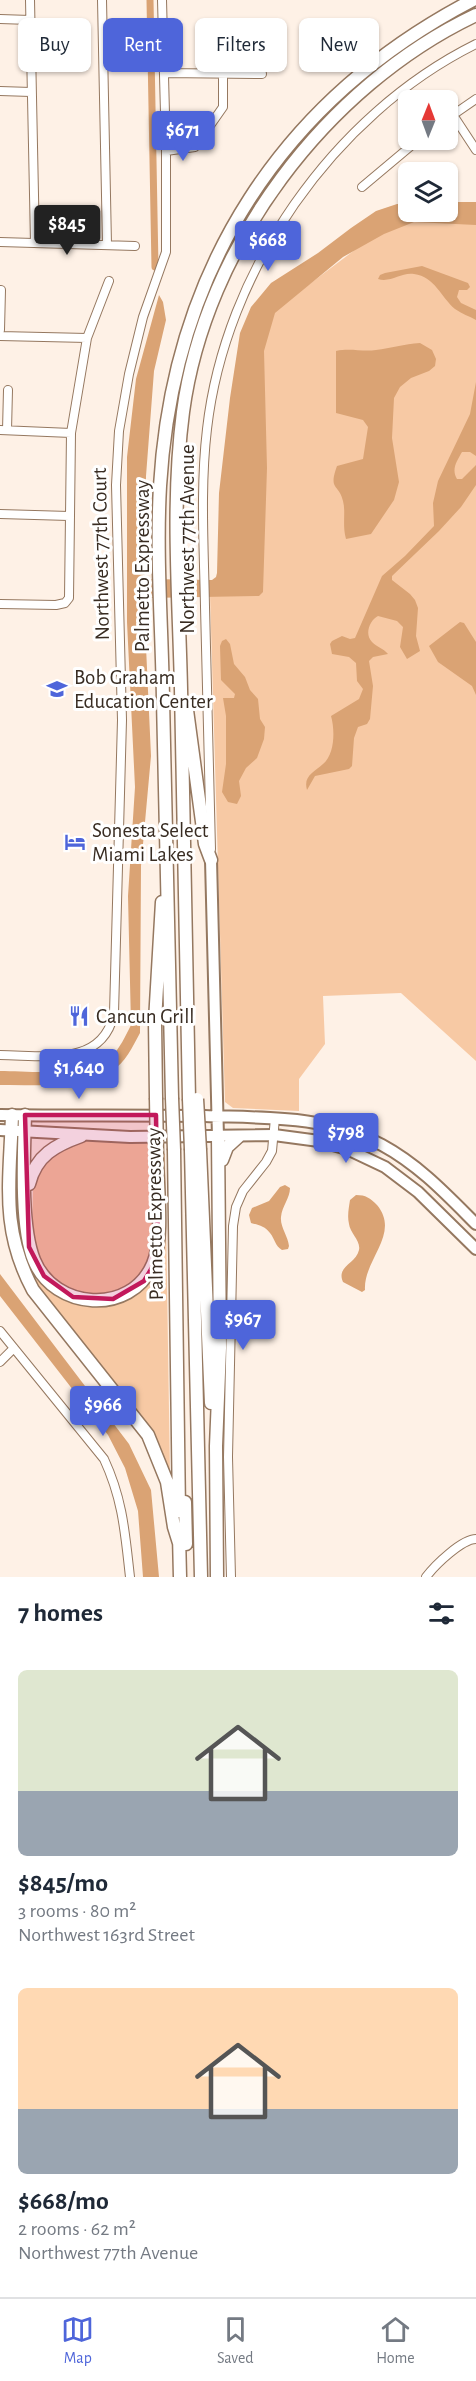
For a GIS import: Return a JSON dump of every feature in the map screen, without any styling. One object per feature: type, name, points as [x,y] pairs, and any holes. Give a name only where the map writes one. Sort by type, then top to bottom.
[{"type":"highway","name":"Palmetto Expressway","points":[[180,1577],[174,1150],[159,575],[160,486],[174,376],[200,294],[235,222],[262,179],[293,140],[355,77],[420,28],[473,0]]},
{"type":"highway","name":"Palmetto Expressway","points":[[201,1577],[195,1150],[186,970],[181,689],[175,575],[177,484],[183,409],[200,341],[234,252],[276,186],[307,146],[337,114],[396,63],[476,15]]},
{"type":"highway","points":[[181,689],[188,716],[205,844],[211,860]]},
{"type":"highway","points":[[26,1115],[26,1197],[29,1247],[35,1263],[56,1288],[73,1297],[93,1302],[113,1299],[128,1293],[144,1281],[153,1266],[158,1250],[155,1021],[160,918],[167,874]]},
{"type":"highway","points":[[6,1115],[8,1198],[13,1244],[21,1268],[33,1290],[148,1435],[167,1482],[174,1527],[179,1543]]},
{"type":"highway","points":[[26,1197],[32,1173],[40,1160],[54,1148],[81,1136]]},
{"type":"highway","points":[[217,1577],[216,1446],[220,1354],[218,1137]]},
{"type":"highway","points":[[219,1166],[227,1147],[238,1137]]},
{"type":"highway","points":[[195,1150],[212,1431],[216,1446]]},
{"type":"highway","points":[[177,1399],[184,1433],[187,1577]]},
{"type":"main road","name":"Northwest 77th Avenue","points":[[211,860],[218,1137]]},
{"type":"main road","points":[[6,1115],[275,1118],[328,1125],[381,1145],[419,1170],[476,1224]]},
{"type":"main road","points":[[6,1130],[81,1136],[238,1137],[274,1135],[310,1139],[337,1146],[379,1164],[418,1192],[476,1249]]},
{"type":"street","points":[[30,0],[30,18]]},
{"type":"street","points":[[102,0],[107,244]]},
{"type":"street","name":"Northwest 77th Court","points":[[0,1055],[68,1054],[92,1049],[108,1032],[114,1013],[116,885],[122,782],[116,485],[119,431],[129,374],[143,317],[166,252],[162,0]]},
{"type":"street","points":[[0,19],[18,20]]},
{"type":"street","name":"Northwest 77th Avenue","points":[[211,860],[203,467],[210,410],[228,337],[256,267],[300,196],[320,170],[357,130],[395,97],[436,67],[476,44]]},
{"type":"street","points":[[31,72],[35,243]]},
{"type":"street","points":[[164,73],[262,74]]},
{"type":"street","points":[[166,151],[195,147],[223,107],[223,74]]},
{"type":"street","points":[[0,91],[31,92]]},
{"type":"street","points":[[458,111],[476,99]]},
{"type":"street","points":[[458,127],[476,150]]},
{"type":"street","points":[[362,187],[406,150]]},
{"type":"street","points":[[0,242],[135,246]]},
{"type":"street","points":[[0,604],[56,605],[65,603],[69,598],[71,433],[87,338],[109,280]]},
{"type":"street","points":[[0,330],[2,290]]},
{"type":"street","points":[[0,336],[87,338]]},
{"type":"street","points":[[8,390],[3,430],[71,433]]},
{"type":"street","points":[[0,514],[69,516]]},
{"type":"street","points":[[231,1577],[228,1457],[233,1226],[247,1184],[269,1158],[275,1118]]},
{"type":"street","points":[[0,1331],[104,1459],[114,1480],[122,1507],[130,1577]]},
{"type":"street","points":[[0,1362],[14,1348]]},
{"type":"street","points":[[426,1577],[451,1552],[470,1539],[476,1539]]},
{"type":"highlighted area","points":[[25,1115],[156,1115],[158,1250],[153,1266],[144,1281],[113,1299],[73,1297],[44,1276],[29,1247]]},
{"type":"shaded area","points":[[458,202],[476,202],[476,225],[414,222],[458,222]]},
{"type":"shaded area","points":[[397,204],[398,222],[414,222],[384,234],[343,257],[275,313],[264,351],[267,468],[263,592],[259,596],[148,598],[144,603],[151,756],[141,866],[140,1033],[121,1064],[99,1077],[72,1084],[0,1085],[0,1071],[74,1071],[101,1064],[117,1050],[131,1025],[128,896],[135,787],[127,622],[127,457],[136,379],[159,295],[163,302],[166,320],[154,371],[146,476],[144,573],[146,579],[212,580],[217,573],[219,493],[230,398],[240,333],[251,307],[271,283],[318,253],[376,211]]},
{"type":"shaded area","points":[[408,222],[476,222],[476,1061],[401,993],[323,996],[325,1044],[299,1079],[299,1111],[233,1108],[225,1102],[210,595],[260,593],[262,353],[275,310],[376,234]]},
{"type":"shaded area","points":[[422,266],[468,283],[470,287],[467,290],[459,290],[457,297],[461,303],[476,310],[476,320],[455,309],[433,283],[421,276],[405,274],[387,280],[378,279],[385,273]]},
{"type":"shaded area","points":[[420,343],[432,350],[436,359],[435,366],[411,378],[400,387],[394,398],[392,438],[399,482],[394,500],[371,534],[346,539],[344,505],[334,479],[337,466],[363,459],[368,427],[363,420],[336,413],[336,351],[371,350]]},
{"type":"shaded area","points":[[476,382],[476,456],[470,452],[462,452],[455,465],[455,472],[457,479],[462,479],[476,465],[476,485],[461,507],[439,531],[392,576],[392,580],[415,600],[418,608],[416,636],[420,651],[407,659],[400,647],[403,627],[397,621],[378,616],[373,621],[368,635],[374,644],[388,654],[373,657],[369,661],[373,686],[370,719],[367,724],[358,727],[354,738],[352,766],[349,769],[315,776],[307,790],[308,778],[327,760],[332,748],[331,716],[359,699],[363,689],[357,681],[356,663],[349,657],[332,654],[330,644],[342,636],[355,638],[382,576],[434,526],[433,503],[438,481],[470,414]]},
{"type":"shaded area","points":[[460,622],[464,623],[476,642],[476,695],[472,686],[438,662],[429,646]]},
{"type":"shaded area","points":[[226,639],[230,644],[234,664],[258,699],[260,719],[265,727],[264,739],[257,758],[246,768],[239,781],[241,796],[237,804],[228,802],[222,792],[226,764],[226,716],[223,698],[234,698],[235,694],[221,680],[220,646]]},
{"type":"shaded area","points":[[85,1141],[152,1142],[155,1241],[153,1251],[142,1274],[129,1286],[100,1297],[69,1291],[43,1269],[32,1235],[33,1184],[37,1170],[65,1144]]},
{"type":"shaded area","points":[[19,1143],[33,1267],[92,1304],[149,1278],[161,1154],[165,1154],[170,1475],[140,1416],[32,1280],[13,1228],[16,1144]]},
{"type":"shaded area","points":[[285,1185],[290,1188],[290,1192],[281,1221],[289,1246],[288,1249],[282,1250],[266,1229],[251,1223],[249,1215],[252,1208],[269,1201],[280,1187]]},
{"type":"shaded area","points":[[356,1195],[368,1197],[377,1205],[385,1226],[383,1237],[369,1268],[365,1290],[362,1292],[343,1282],[342,1277],[342,1272],[359,1250],[348,1218],[350,1200]]},
{"type":"shaded area","points":[[0,1274],[129,1444],[151,1490],[159,1577],[143,1577],[138,1511],[125,1468],[108,1435],[0,1296]]},
{"type":"waterway","points":[[150,0],[155,267]]},
{"type":"place","name":"Bob Graham Education Center","points":[[57,689]]},
{"type":"place","name":"Sonesta Select Miami Lakes","points":[[75,842]]},
{"type":"place","name":"Cancun Grill","points":[[79,1016]]}]
